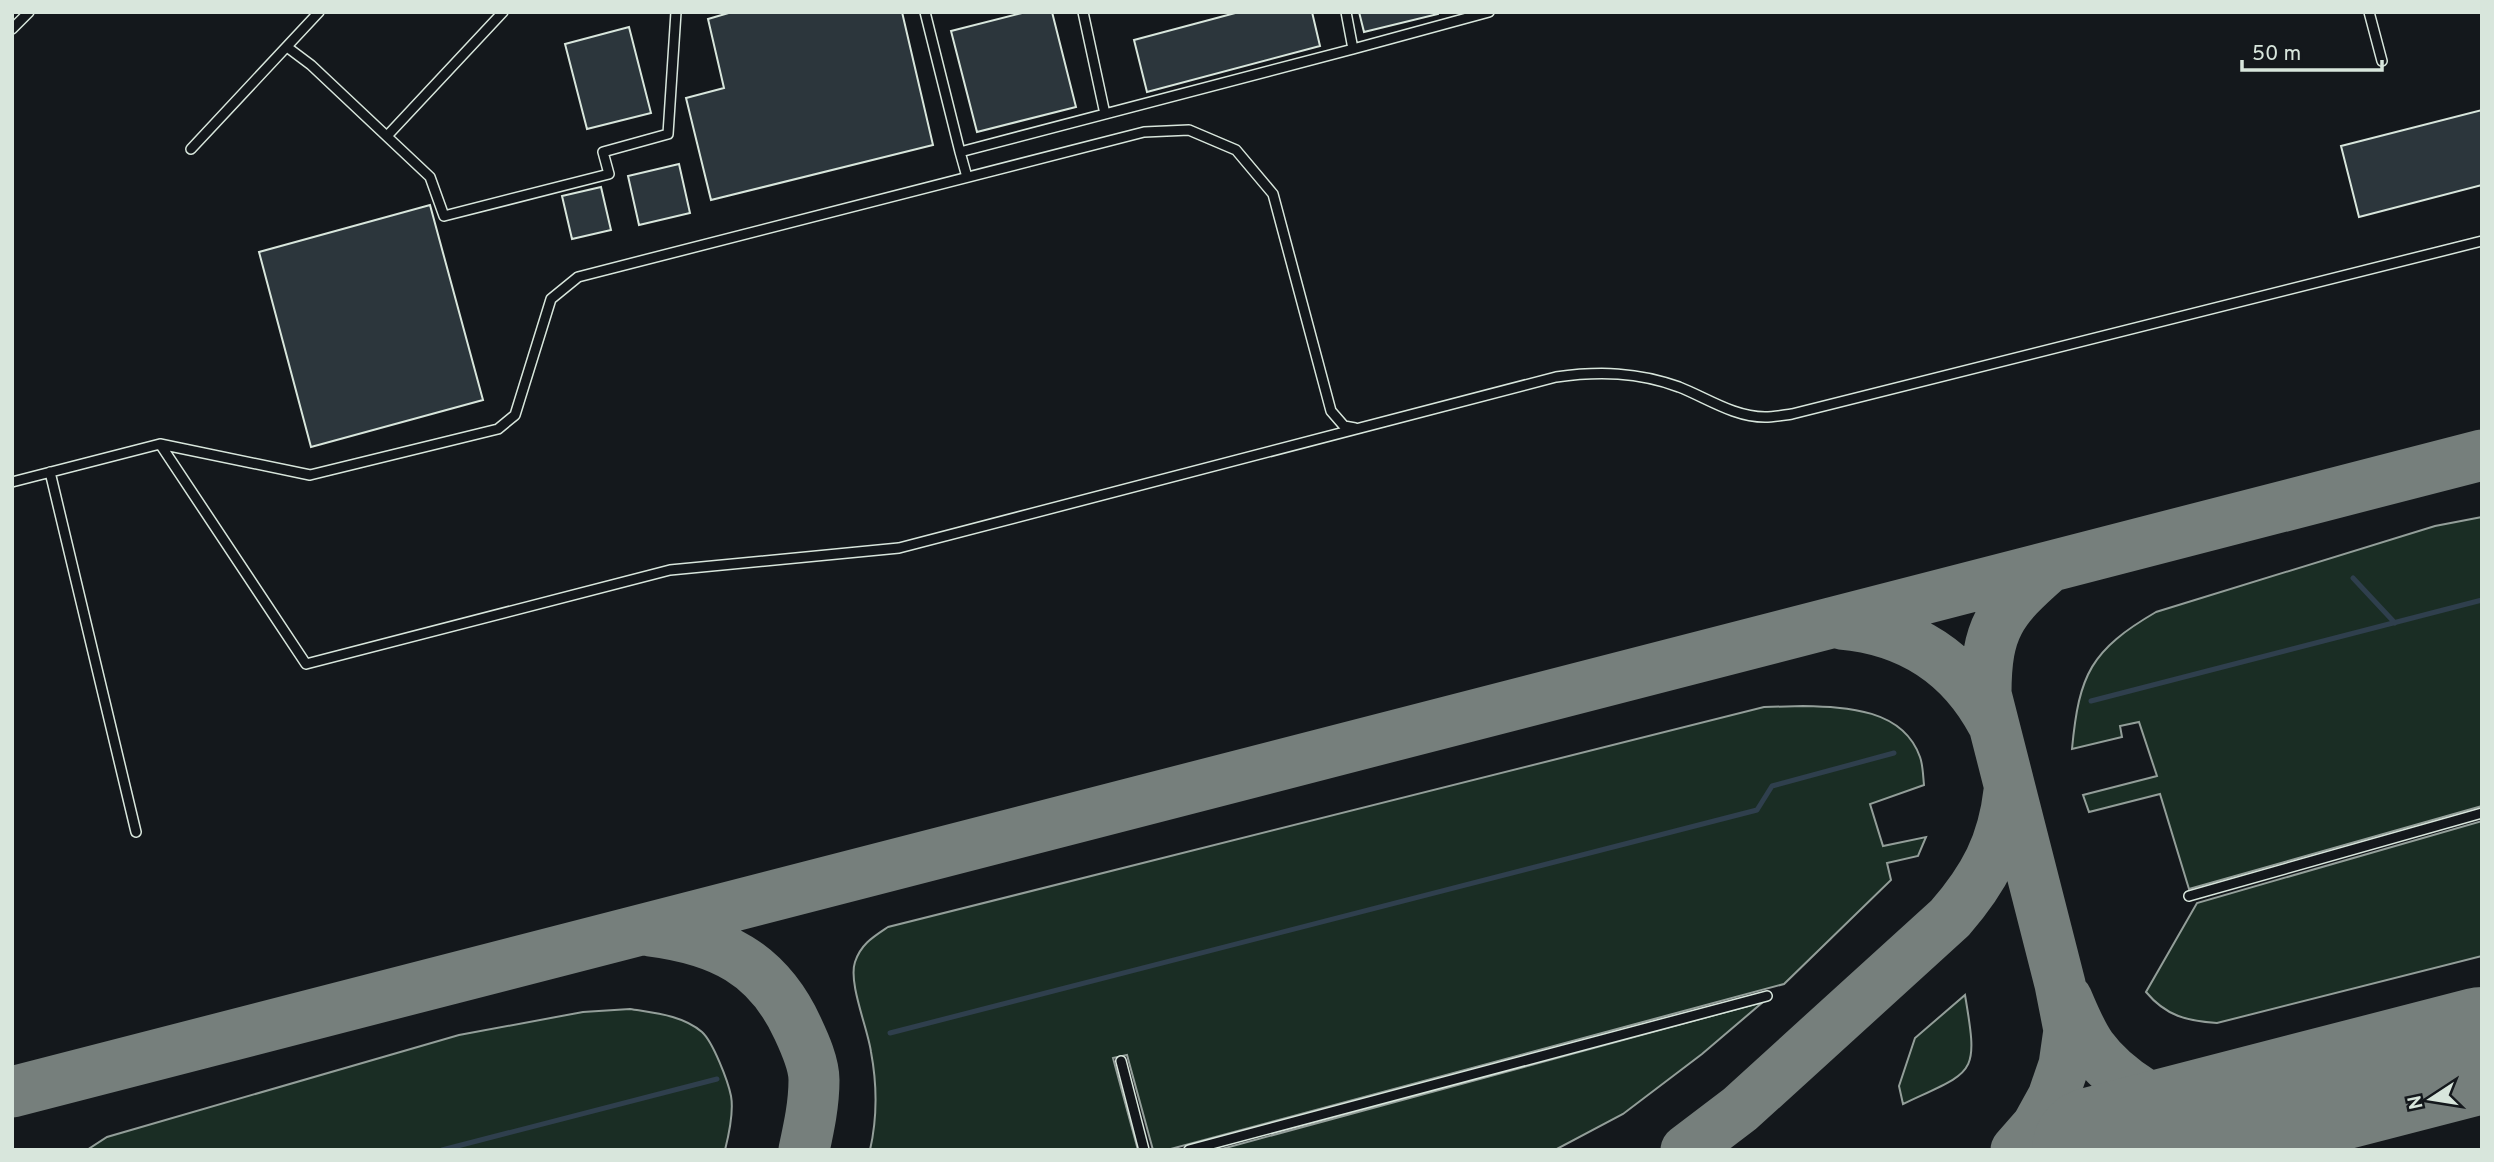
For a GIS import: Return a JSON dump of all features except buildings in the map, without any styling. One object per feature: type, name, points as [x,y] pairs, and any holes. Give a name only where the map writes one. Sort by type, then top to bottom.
[{"type":"lane","points":[[12,29],[29,12]]},
{"type":"lane","points":[[191,149],[319,12]]},
{"type":"lane","points":[[387,136],[503,12]]},
{"type":"lane","points":[[287,47],[310,65],[430,177],[444,216],[609,174],[603,152],[668,134],[676,12]]},
{"type":"lane","points":[[925,12],[967,177]]},
{"type":"lane","points":[[1083,12],[1105,114]]},
{"type":"lane","points":[[1346,12],[1353,49]]},
{"type":"lane","points":[[960,152],[1489,12]]},
{"type":"lane","points":[[2370,12],[2382,61]]},
{"type":"lane","points":[[12,482],[160,444],[310,475],[498,429],[515,415],[551,299],[578,277],[1144,132],[1189,130],[1236,150],[1273,194],[1331,411],[1344,426],[1357,428]]},
{"type":"lane","points":[[160,444],[306,664],[670,570],[899,548],[1556,377],[1619,373],[1678,387],[1741,414],[1765,417],[1792,414],[2482,241]]},
{"type":"lane","points":[[50,472],[136,832]]},
{"type":"lane","points":[[2189,896],[2482,813]]},
{"type":"lane","points":[[1189,1150],[1768,996]]},
{"type":"lane","points":[[1121,1061],[1144,1150]]},
{"type":"green space","points":[[2482,517],[2482,806],[2189,889],[2160,794],[2089,812],[2083,795],[2157,776],[2139,722],[2120,726],[2122,737],[2072,749],[2079,701],[2085,683],[2092,667],[2116,639],[2156,612],[2435,526]]},
{"type":"green space","points":[[1803,706],[1855,710],[1887,720],[1901,729],[1912,741],[1920,757],[1924,785],[1870,804],[1883,846],[1926,837],[1918,856],[1887,863],[1891,880],[1784,984],[1167,1150],[1153,1150],[1127,1055],[1113,1058],[1138,1150],[870,1150],[875,1114],[874,1076],[869,1042],[856,994],[854,971],[855,962],[864,946],[888,927],[1764,707]]},
{"type":"green space","points":[[2482,821],[2482,956],[2217,1023],[2178,1016],[2161,1007],[2146,992],[2197,903]]},
{"type":"green space","points":[[1965,995],[1971,1042],[1971,1057],[1966,1068],[1945,1084],[1903,1104],[1899,1086],[1915,1038]]},
{"type":"green space","points":[[1763,1002],[1702,1054],[1623,1114],[1555,1150],[1218,1150]]},
{"type":"green space","points":[[630,1009],[677,1018],[702,1032],[711,1044],[727,1081],[732,1102],[725,1150],[87,1150],[107,1137],[459,1035],[583,1012]]},
{"type":"waterway","points":[[2353,578],[2395,623]]},
{"type":"waterway","points":[[2091,701],[2482,600]]},
{"type":"waterway","points":[[890,1033],[1757,810],[1772,786],[1894,753]]},
{"type":"waterway","points":[[442,1150],[717,1079]]},
{"type":"taxiway","points":[[12,1092],[2482,455]]},
{"type":"taxiway","points":[[2016,1150],[2037,1126],[2053,1097],[2064,1065],[2069,1030],[2060,984],[1986,694],[1987,671],[1989,652],[1999,622],[2018,596],[2048,568]]},
{"type":"taxiway","points":[[1841,624],[1889,634],[1931,653],[1965,683],[1993,724]]},
{"type":"taxiway","points":[[1686,1150],[1740,1109],[1950,918],[1973,889],[1990,860],[2002,828],[2009,791]]},
{"type":"taxiway","points":[[650,931],[698,941],[739,959],[756,971],[786,1006],[806,1048],[814,1074],[812,1107],[804,1150]]},
{"type":"taxiway","points":[[2067,999],[2087,1042],[2114,1072],[2156,1101],[2201,1122]]},
{"type":"taxiway","points":[[2129,1150],[2138,1139]]},
{"type":"runway","points":[[2095,1150],[2482,1050]]}]
